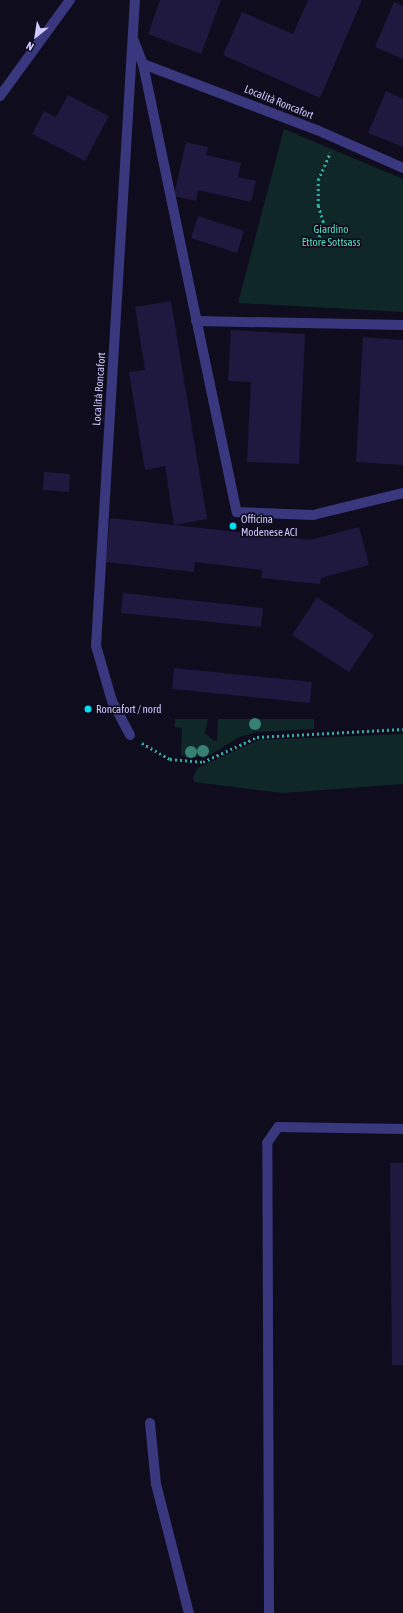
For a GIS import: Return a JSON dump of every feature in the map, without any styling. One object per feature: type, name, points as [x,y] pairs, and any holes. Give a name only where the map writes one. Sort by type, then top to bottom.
[{"type":"street","points":[[0,96],[70,0]]},
{"type":"street","name":"Località Roncafort","points":[[130,735],[112,701],[96,646],[135,0]]},
{"type":"street","name":"Località Roncafort","points":[[133,38],[143,64],[237,512],[313,515],[403,492]]},
{"type":"street","name":"Località Roncafort","points":[[143,64],[338,139],[403,168]]},
{"type":"street","points":[[196,321],[403,325]]},
{"type":"street","points":[[269,1613],[267,1143],[278,1127],[403,1129]]},
{"type":"street","points":[[150,1423],[156,1484],[189,1613]]},
{"type":"path","points":[[319,237],[324,222],[318,206],[318,180],[338,139]]},
{"type":"path","points":[[130,735],[164,756],[187,763],[218,757],[257,737],[403,729]]},
{"type":"green space","name":"Giardino Ettore Sottsass","points":[[284,129],[403,179],[403,312],[238,303]]},
{"type":"green space","points":[[175,719],[208,719],[205,733],[214,741],[217,741],[218,719],[314,719],[314,729],[257,732],[239,737],[210,755],[188,758],[181,755],[182,728],[175,727]]},
{"type":"green space","points":[[403,734],[403,784],[283,793],[194,782],[193,778],[197,768],[259,740]]},
{"type":"building","points":[[160,0],[221,0],[201,54],[148,34]]},
{"type":"building","points":[[308,0],[362,0],[320,98],[223,55],[242,12],[293,34]]},
{"type":"building","points":[[394,2],[403,6],[403,59],[375,47]]},
{"type":"building","points":[[386,91],[403,99],[403,147],[368,133]]},
{"type":"building","points":[[68,95],[109,116],[85,161],[32,134],[44,111],[56,117]]},
{"type":"building","points":[[186,142],[208,147],[206,155],[241,163],[238,177],[256,181],[251,202],[198,190],[196,201],[174,196]]},
{"type":"building","points":[[198,216],[244,231],[237,253],[191,238]]},
{"type":"building","points":[[171,301],[207,519],[174,525],[165,466],[145,470],[129,372],[145,370],[135,307]]},
{"type":"building","points":[[231,330],[305,334],[299,464],[247,462],[251,382],[228,381]]},
{"type":"building","points":[[363,337],[403,340],[403,465],[356,462]]},
{"type":"building","points":[[44,472],[70,474],[69,492],[43,490]]},
{"type":"building","points":[[110,518],[310,540],[359,527],[369,565],[321,578],[320,584],[261,578],[262,570],[195,562],[194,572],[106,562]]},
{"type":"building","points":[[123,593],[263,608],[261,627],[121,613]]},
{"type":"building","points":[[317,597],[374,635],[349,672],[292,635]]},
{"type":"building","points":[[174,668],[312,682],[310,703],[172,689]]},
{"type":"building","points":[[390,1163],[403,1163],[403,1365],[392,1365]]},
{"type":"place","name":"Officina Modenese ACI","points":[[233,526]]},
{"type":"place","name":"Roncafort / nord","points":[[88,709]]}]
